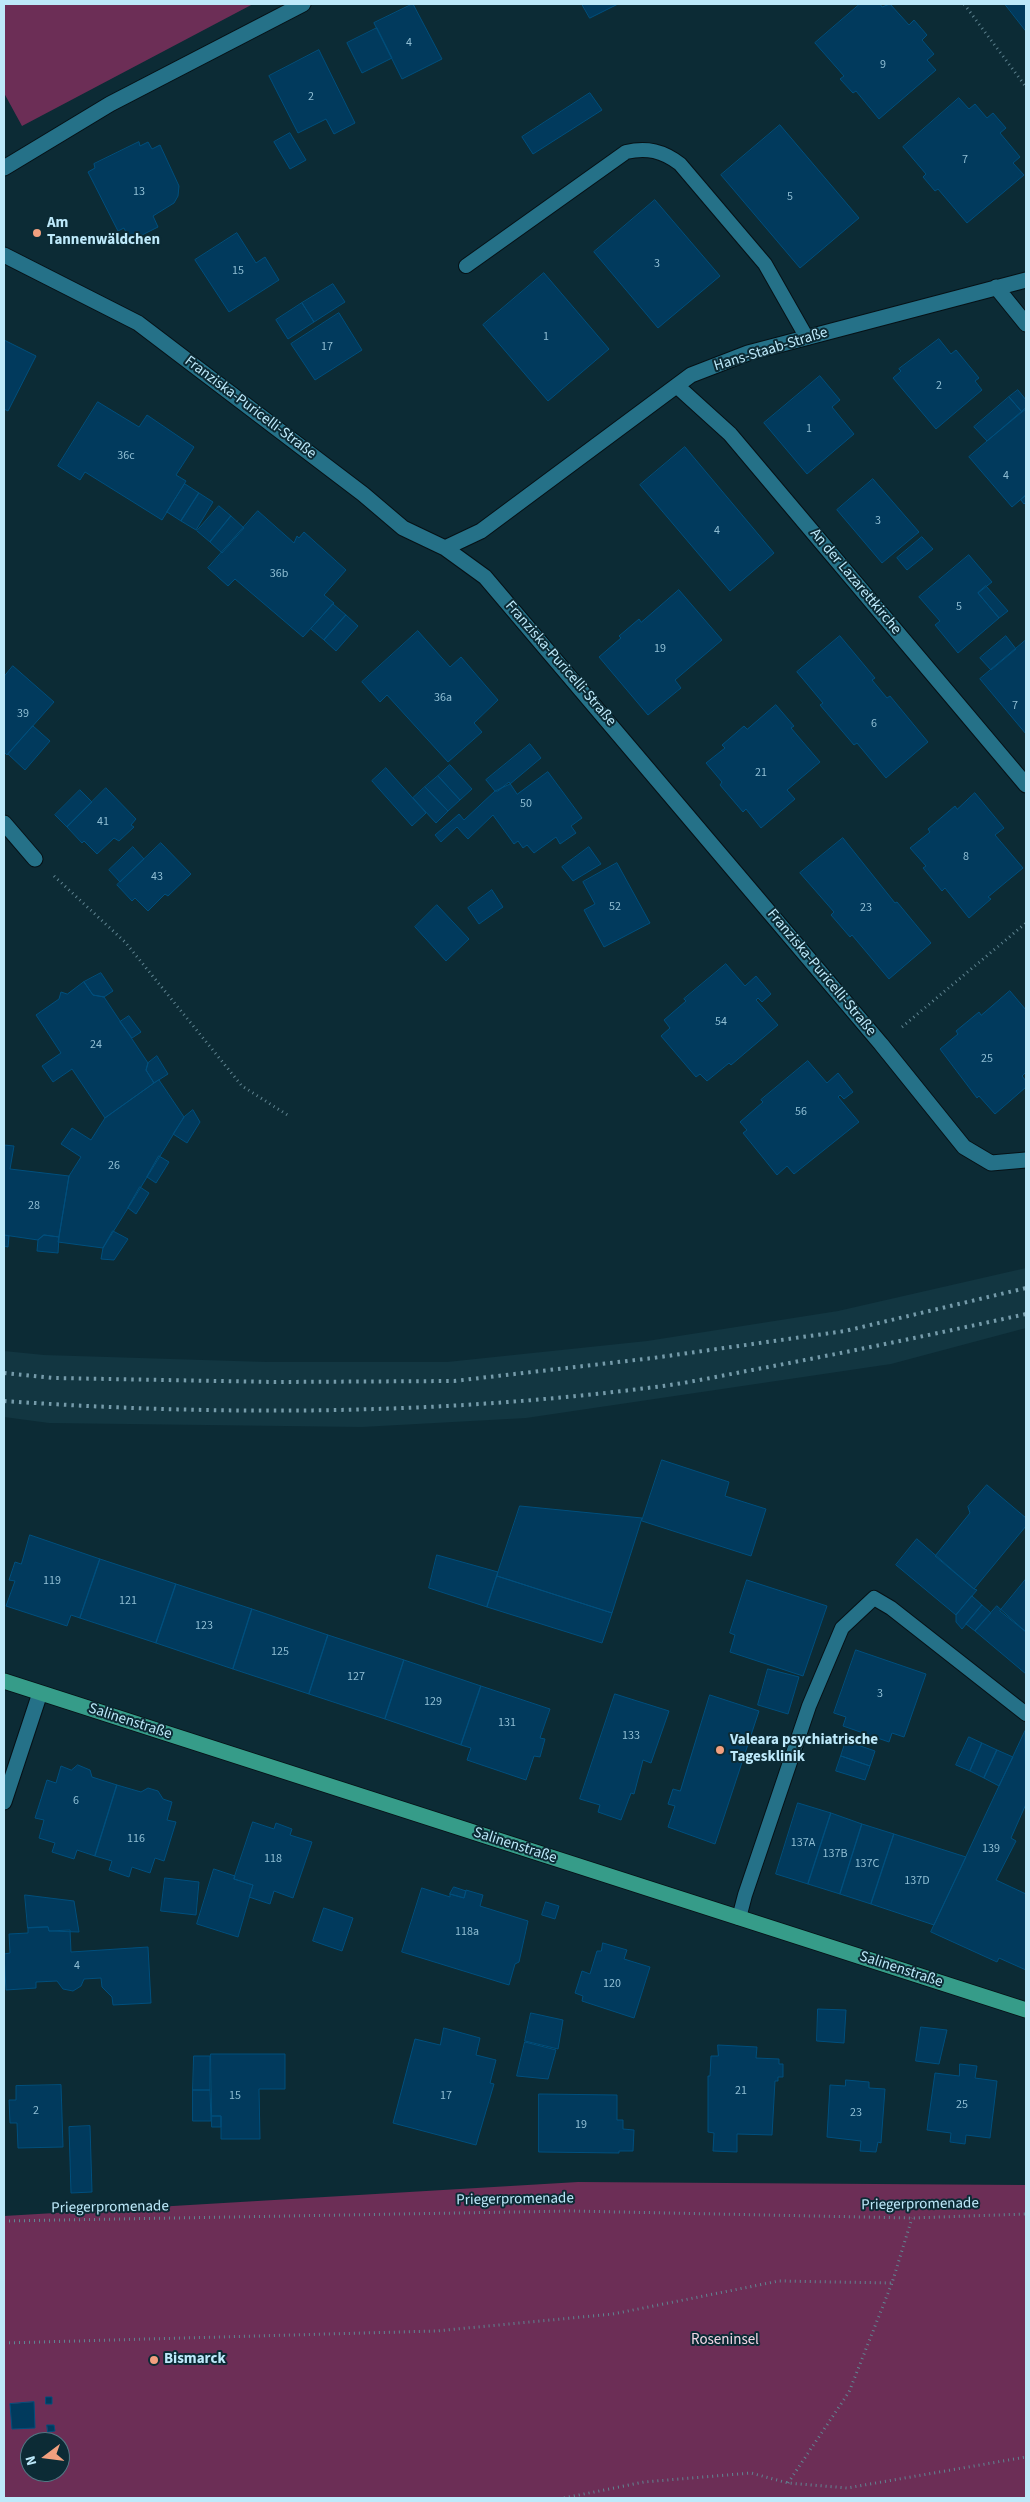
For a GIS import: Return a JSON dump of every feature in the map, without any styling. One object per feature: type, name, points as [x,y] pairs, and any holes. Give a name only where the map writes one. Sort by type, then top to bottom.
[{"type":"main road","name":"Salinenstraße","points":[[4,1681],[1026,2010]]},
{"type":"street","points":[[4,168],[110,104],[302,4]]},
{"type":"street","name":"Franziska-Puricelli-Straße","points":[[4,256],[138,323],[363,494],[402,528],[445,548],[485,577],[881,1044],[964,1146],[992,1162],[1026,1160]]},
{"type":"street","name":"Hans-Staab-Straße","points":[[445,548],[481,531],[692,375],[748,353],[1026,280]]},
{"type":"street","points":[[996,287],[1026,324]]},
{"type":"street","name":"An der Lazarettkirche","points":[[676,386],[730,434],[1026,784]]},
{"type":"street","points":[[4,823],[35,859]]},
{"type":"street","points":[[4,1802],[40,1693]]},
{"type":"lane","points":[[466,266],[626,152],[640,148],[653,150],[668,155],[680,164],[759,257],[807,338]]},
{"type":"lane","points":[[739,1918],[745,1895],[806,1715],[827,1663],[842,1628],[874,1598],[891,1608],[1026,1714]]},
{"type":"path","points":[[964,4],[1026,87]]},
{"type":"path","points":[[35,859],[126,942],[242,1086],[288,1116]]},
{"type":"path","points":[[881,1044],[1026,923]]},
{"type":"path","name":"Priegerpromenade","points":[[4,2221],[571,2210],[912,2218],[1026,2214]]},
{"type":"path","points":[[788,2483],[849,2392],[892,2283],[912,2218]]},
{"type":"path","points":[[4,2343],[436,2331],[613,2314],[779,2282],[892,2283]]},
{"type":"path","points":[[564,2498],[644,2482],[750,2472],[788,2483],[847,2488],[1026,2457]]},
{"type":"shaded area","points":[[1026,1268],[1026,1328],[891,1364],[526,1418],[362,1427],[49,1423],[4,1417],[4,1351],[44,1355],[267,1362],[447,1362],[647,1341],[838,1311]]},
{"type":"green space","points":[[4,4],[253,4],[22,126],[4,93]]},
{"type":"green space","name":"Roseninsel","points":[[578,2182],[1026,2185],[1026,2498],[4,2498],[4,2216]]},
{"type":"building","points":[[413,4],[442,59],[402,79],[374,23]]},
{"type":"building","points":[[582,4],[618,4],[590,18]]},
{"type":"building","points":[[860,4],[880,4],[882,7],[890,4],[909,25],[914,20],[927,35],[922,40],[934,54],[927,60],[936,70],[879,119],[856,91],[853,93],[840,79],[844,76],[815,43]]},
{"type":"building","points":[[1005,4],[1026,4],[1026,31]]},
{"type":"building","points":[[377,28],[392,58],[362,73],[347,43]]},
{"type":"building","points":[[319,50],[355,123],[334,134],[326,119],[298,133],[269,76]]},
{"type":"building","points":[[590,93],[602,110],[533,154],[522,137]]},
{"type":"building","points":[[959,98],[969,109],[975,104],[987,118],[993,113],[1006,128],[1000,133],[1020,157],[1013,163],[1024,175],[967,223],[938,189],[935,191],[923,177],[926,174],[903,147]]},
{"type":"building","points":[[780,125],[859,218],[800,268],[721,175]]},
{"type":"building","points":[[290,133],[306,160],[290,169],[274,142]]},
{"type":"building","points":[[139,142],[140,146],[148,142],[152,149],[160,145],[179,186],[178,196],[174,203],[153,216],[158,227],[130,241],[124,228],[118,231],[88,172],[95,168],[94,164]]},
{"type":"building","points":[[655,200],[720,276],[658,328],[594,252]]},
{"type":"building","points":[[237,233],[256,263],[265,257],[279,280],[229,312],[195,260]]},
{"type":"building","points":[[544,273],[609,349],[548,401],[483,325]]},
{"type":"building","points":[[333,284],[345,302],[314,322],[302,303]]},
{"type":"building","points":[[302,303],[314,322],[288,339],[276,320]]},
{"type":"building","points":[[339,313],[362,350],[315,380],[291,344]]},
{"type":"building","points":[[939,339],[951,354],[956,350],[979,378],[975,381],[982,390],[936,429],[893,378],[901,371],[899,369]]},
{"type":"building","points":[[4,340],[36,356],[8,411],[4,409]]},
{"type":"building","points":[[820,376],[840,400],[832,407],[854,434],[807,474],[764,423]]},
{"type":"building","points":[[1018,390],[1026,400],[1026,409],[1022,412],[1009,397]]},
{"type":"building","points":[[1009,397],[1022,412],[987,441],[974,427]]},
{"type":"building","points":[[98,402],[139,427],[147,415],[194,447],[176,475],[186,481],[162,520],[85,472],[80,480],[58,466]]},
{"type":"building","points":[[1026,408],[1026,495],[1012,507],[969,457]]},
{"type":"building","points":[[685,447],[774,553],[730,591],[640,485]]},
{"type":"building","points":[[873,479],[919,532],[882,563],[837,510]]},
{"type":"building","points":[[185,484],[199,493],[181,521],[167,512]]},
{"type":"building","points":[[199,493],[213,502],[196,530],[181,521]]},
{"type":"building","points":[[1026,495],[1026,502],[1024,504],[1021,500]]},
{"type":"building","points":[[219,506],[231,516],[210,542],[197,531]]},
{"type":"building","points":[[258,511],[294,543],[297,536],[299,538],[304,532],[346,570],[324,595],[334,603],[303,637],[235,579],[228,586],[208,568]]},
{"type":"building","points":[[231,516],[244,528],[222,553],[210,542]]},
{"type":"building","points":[[922,537],[933,549],[907,570],[897,558]]},
{"type":"building","points":[[969,555],[992,582],[978,593],[999,618],[958,653],[935,625],[940,621],[919,597]]},
{"type":"building","points":[[986,586],[1008,611],[999,618],[978,593]]},
{"type":"building","points":[[679,590],[722,640],[675,680],[681,688],[648,715],[599,657],[639,619],[641,622]]},
{"type":"building","points":[[333,604],[346,615],[324,640],[311,629]]},
{"type":"building","points":[[346,615],[358,626],[336,651],[324,640]]},
{"type":"building","points":[[418,631],[450,667],[461,657],[498,700],[474,723],[482,732],[448,762],[387,695],[380,702],[362,682]]},
{"type":"building","points":[[840,636],[875,678],[872,680],[887,698],[890,696],[928,742],[886,778],[857,743],[854,745],[820,705],[823,703],[797,672]]},
{"type":"building","points":[[1006,636],[1016,649],[991,670],[980,658]]},
{"type":"building","points":[[1026,640],[1026,734],[980,679]]},
{"type":"building","points":[[13,666],[54,702],[7,755],[4,752],[4,677]]},
{"type":"building","points":[[776,705],[794,726],[791,728],[820,762],[787,790],[795,799],[761,828],[746,809],[743,812],[720,785],[722,782],[706,763],[725,748],[722,745],[744,726],[747,729]]},
{"type":"building","points":[[33,726],[50,741],[25,770],[8,754]]},
{"type":"building","points":[[530,744],[541,758],[510,784],[495,791],[486,780]]},
{"type":"building","points":[[450,765],[472,789],[460,800],[438,776]]},
{"type":"building","points":[[386,768],[426,813],[412,826],[372,781]]},
{"type":"building","points":[[548,772],[582,818],[571,826],[576,833],[560,844],[556,837],[534,853],[527,845],[523,848],[518,841],[514,844],[493,815],[468,839],[457,827],[441,842],[435,835],[459,814],[464,820],[495,791],[498,791],[509,782],[517,794]]},
{"type":"building","points":[[438,776],[460,800],[448,811],[425,787]]},
{"type":"building","points":[[425,787],[448,811],[436,823],[413,798]]},
{"type":"building","points":[[106,788],[136,819],[131,825],[134,827],[119,841],[114,838],[97,854],[84,841],[82,843],[67,827]]},
{"type":"building","points":[[80,790],[92,802],[67,827],[55,815]]},
{"type":"building","points":[[975,793],[1004,828],[995,835],[1023,868],[988,897],[991,899],[969,918],[945,888],[942,891],[923,868],[926,866],[910,848],[930,832],[928,829],[955,806],[957,809]]},
{"type":"building","points":[[843,838],[895,903],[897,902],[931,943],[889,979],[852,935],[850,937],[831,915],[834,912],[800,873]]},
{"type":"building","points":[[161,843],[191,874],[168,896],[165,894],[148,911],[135,898],[132,901],[117,885]]},
{"type":"building","points":[[133,847],[144,859],[120,882],[109,870]]},
{"type":"building","points":[[589,847],[601,864],[573,881],[562,867]]},
{"type":"building","points":[[617,863],[650,923],[604,947],[584,910],[595,904],[583,882]]},
{"type":"building","points":[[492,890],[503,907],[479,924],[468,908]]},
{"type":"building","points":[[437,905],[469,939],[446,961],[415,927]]},
{"type":"building","points":[[726,964],[745,986],[756,976],[771,994],[762,1002],[758,998],[756,1000],[778,1025],[731,1065],[729,1063],[707,1081],[700,1074],[696,1077],[661,1036],[670,1028],[664,1020],[686,1001],[684,999]]},
{"type":"building","points":[[101,973],[113,991],[104,997],[93,995],[84,982]]},
{"type":"building","points":[[84,982],[93,995],[104,997],[148,1063],[146,1070],[154,1083],[105,1118],[72,1069],[53,1082],[42,1066],[61,1053],[36,1015],[59,999],[61,992],[67,994]]},
{"type":"building","points":[[1010,991],[1026,1010],[1026,1072],[1022,1076],[1026,1081],[1026,1087],[995,1114],[979,1096],[977,1098],[940,1049],[958,1034],[956,1031],[979,1012],[981,1015]]},
{"type":"building","points":[[129,1016],[141,1032],[132,1038],[120,1022]]},
{"type":"building","points":[[157,1056],[168,1074],[154,1083],[146,1070],[148,1063]]},
{"type":"building","points":[[808,1061],[827,1083],[838,1073],[853,1092],[844,1099],[840,1095],[838,1097],[859,1122],[794,1174],[787,1166],[777,1175],[743,1133],[747,1130],[740,1122],[763,1102],[761,1100]]},
{"type":"building","points":[[159,1080],[184,1117],[128,1208],[103,1248],[58,1242],[69,1176],[81,1157],[61,1144],[72,1128],[91,1140],[105,1118]]},
{"type":"building","points":[[193,1110],[200,1122],[187,1143],[173,1134],[184,1117]]},
{"type":"building","points":[[4,1145],[14,1146],[10,1169],[69,1176],[59,1237],[44,1235],[38,1240],[4,1235]]},
{"type":"building","points":[[159,1156],[169,1162],[156,1183],[147,1177]]},
{"type":"building","points":[[140,1187],[149,1193],[136,1214],[128,1208]]},
{"type":"building","points":[[113,1231],[128,1239],[114,1260],[101,1259],[103,1248]]},
{"type":"building","points":[[4,1235],[9,1236],[8,1247],[4,1246]]},
{"type":"building","points":[[44,1235],[59,1237],[58,1253],[37,1251],[38,1240]]},
{"type":"building","points":[[662,1460],[729,1482],[725,1496],[766,1509],[751,1556],[642,1521]]},
{"type":"building","points":[[987,1485],[1026,1518],[1026,1526],[974,1589],[935,1556],[970,1513],[968,1507]]},
{"type":"building","points":[[520,1506],[642,1518],[612,1613],[497,1576]]},
{"type":"building","points":[[30,1535],[100,1559],[80,1618],[71,1615],[67,1626],[6,1606],[15,1581],[9,1580],[15,1562],[21,1564]]},
{"type":"building","points":[[917,1539],[977,1590],[956,1615],[896,1565]]},
{"type":"building","points":[[437,1555],[498,1572],[487,1607],[429,1588]]},
{"type":"building","points":[[100,1559],[176,1584],[156,1643],[80,1618]]},
{"type":"building","points":[[497,1576],[612,1613],[602,1643],[487,1607]]},
{"type":"building","points":[[1026,1579],[1026,1632],[1000,1611]]},
{"type":"building","points":[[747,1580],[827,1606],[803,1676],[730,1652],[735,1635],[730,1633]]},
{"type":"building","points":[[176,1584],[252,1609],[233,1669],[156,1643]]},
{"type":"building","points":[[972,1596],[982,1605],[962,1629],[956,1622],[956,1615]]},
{"type":"building","points":[[982,1605],[991,1613],[975,1631],[966,1624]]},
{"type":"building","points":[[997,1606],[1026,1632],[1026,1674],[975,1631]]},
{"type":"building","points":[[252,1609],[328,1635],[309,1694],[233,1669]]},
{"type":"building","points":[[328,1635],[404,1660],[385,1719],[309,1694]]},
{"type":"building","points":[[856,1650],[926,1674],[904,1737],[892,1733],[889,1742],[843,1726],[846,1717],[834,1713]]},
{"type":"building","points":[[404,1660],[481,1686],[461,1745],[385,1719]]},
{"type":"building","points":[[768,1669],[799,1677],[788,1714],[758,1705]]},
{"type":"building","points":[[481,1686],[550,1709],[540,1738],[545,1739],[540,1757],[534,1756],[526,1780],[467,1760],[471,1748],[461,1745]]},
{"type":"building","points":[[615,1694],[669,1711],[651,1763],[643,1760],[634,1794],[631,1793],[621,1820],[598,1812],[600,1805],[580,1799]]},
{"type":"building","name":"Valeara psychiatrische Tagesklinik","points":[[710,1695],[759,1711],[715,1844],[668,1827],[675,1806],[668,1804],[673,1789],[680,1791]]},
{"type":"building","points":[[1025,1731],[1026,1804],[1011,1838],[1016,1841],[996,1880],[1026,1894],[1026,1970],[999,1958],[997,1962],[931,1932]]},
{"type":"building","points":[[969,1737],[982,1743],[970,1771],[956,1765]]},
{"type":"building","points":[[846,1741],[875,1751],[870,1766],[841,1756]]},
{"type":"building","points":[[982,1743],[997,1750],[984,1778],[970,1771]]},
{"type":"building","points":[[997,1750],[1013,1757],[999,1786],[984,1778]]},
{"type":"building","points":[[841,1756],[870,1766],[865,1780],[836,1771]]},
{"type":"building","points":[[78,1765],[90,1770],[92,1777],[117,1785],[95,1856],[77,1850],[74,1859],[52,1852],[55,1843],[39,1838],[44,1820],[35,1818],[47,1780],[56,1783],[61,1766],[71,1770]]},
{"type":"building","points":[[117,1785],[141,1792],[148,1788],[158,1791],[163,1799],[172,1802],[167,1820],[176,1822],[164,1861],[155,1858],[150,1873],[132,1867],[129,1877],[109,1870],[112,1861],[95,1856]]},
{"type":"building","points":[[798,1803],[831,1813],[808,1884],[776,1874]]},
{"type":"building","points":[[831,1813],[862,1824],[840,1894],[808,1884]]},
{"type":"building","points":[[253,1822],[274,1829],[276,1823],[292,1829],[290,1835],[312,1842],[293,1898],[274,1891],[270,1904],[249,1897],[253,1885],[234,1879]]},
{"type":"building","points":[[862,1824],[894,1834],[871,1904],[840,1894]]},
{"type":"building","points":[[894,1834],[966,1857],[934,1925],[871,1904]]},
{"type":"building","points":[[214,1869],[235,1876],[234,1879],[253,1885],[238,1937],[197,1924]]},
{"type":"building","points":[[165,1878],[199,1882],[196,1915],[161,1911]]},
{"type":"building","points":[[454,1887],[466,1891],[464,1898],[450,1894]]},
{"type":"building","points":[[422,1888],[450,1897],[450,1894],[464,1898],[466,1890],[483,1895],[480,1906],[528,1921],[519,1962],[515,1964],[509,1985],[402,1952]]},
{"type":"building","points":[[25,1895],[74,1901],[79,1932],[49,1931],[48,1927],[28,1928]]},
{"type":"building","points":[[546,1902],[559,1906],[555,1919],[542,1915]]},
{"type":"building","points":[[324,1908],[353,1918],[342,1951],[313,1941]]},
{"type":"building","points":[[48,1927],[49,1931],[70,1930],[71,1952],[148,1947],[151,2003],[113,2005],[112,1997],[102,1987],[101,1978],[84,1979],[81,1986],[73,1991],[63,1989],[57,1981],[36,1982],[36,1988],[6,1990],[4,1954],[10,1953],[9,1934],[28,1933],[28,1928]]},
{"type":"building","points":[[603,1943],[627,1950],[624,1959],[650,1967],[634,2018],[582,2001],[583,1996],[575,1993],[582,1971],[590,1974],[597,1951],[601,1951]]},
{"type":"building","points":[[818,2009],[846,2010],[844,2043],[817,2041]]},
{"type":"building","points":[[531,2013],[563,2020],[558,2049],[525,2041]]},
{"type":"building","points":[[921,2027],[947,2030],[939,2064],[916,2061]]},
{"type":"building","points":[[444,2028],[480,2038],[476,2055],[496,2060],[490,2083],[494,2084],[476,2145],[393,2123],[415,2039],[440,2045]]},
{"type":"building","points":[[525,2042],[556,2050],[548,2079],[517,2076]]},
{"type":"building","points":[[718,2045],[757,2047],[756,2058],[779,2059],[779,2064],[783,2064],[783,2077],[778,2077],[778,2081],[775,2081],[772,2135],[737,2134],[737,2152],[713,2151],[714,2133],[708,2132],[708,2076],[710,2076],[711,2056],[718,2056]]},
{"type":"building","points":[[211,2054],[285,2054],[285,2089],[259,2089],[260,2139],[221,2139],[221,2116],[212,2116]]},
{"type":"building","points":[[194,2056],[210,2056],[210,2090],[193,2090]]},
{"type":"building","points":[[960,2064],[977,2066],[975,2078],[997,2081],[990,2138],[966,2135],[965,2144],[950,2142],[951,2133],[927,2130],[935,2073],[959,2076]]},
{"type":"building","points":[[846,2080],[869,2082],[869,2088],[885,2089],[881,2143],[878,2142],[876,2152],[860,2151],[861,2141],[827,2137],[830,2085],[845,2086]]},
{"type":"building","points":[[61,2085],[63,2147],[18,2148],[17,2123],[10,2123],[9,2100],[16,2100],[16,2086]]},
{"type":"building","points":[[193,2090],[210,2090],[211,2121],[193,2121]]},
{"type":"building","points":[[539,2094],[617,2095],[617,2120],[623,2120],[623,2129],[634,2130],[633,2151],[619,2151],[619,2153],[539,2152]]},
{"type":"building","points":[[212,2116],[221,2116],[221,2127],[212,2127]]},
{"type":"building","points":[[90,2126],[92,2192],[71,2193],[69,2127]]},
{"type":"building","points":[[46,2397],[52,2397],[52,2404],[46,2404]]},
{"type":"building","points":[[34,2402],[35,2428],[12,2429],[10,2404]]},
{"type":"building","points":[[47,2425],[54,2425],[55,2431],[48,2432]]},
{"type":"railway","points":[[4,1373],[53,1378],[275,1382],[454,1381],[653,1358],[845,1331],[1026,1288]]},
{"type":"railway","points":[[4,1401],[85,1406],[248,1411],[411,1408],[493,1403],[680,1384],[1026,1314]]},
{"type":"place","name":"Am Tannenwäldchen","points":[[37,233]]},
{"type":"place","name":"Valeara psychiatrische Tagesklinik","points":[[720,1750]]},
{"type":"place","name":"Bismarck","points":[[154,2360]]}]
